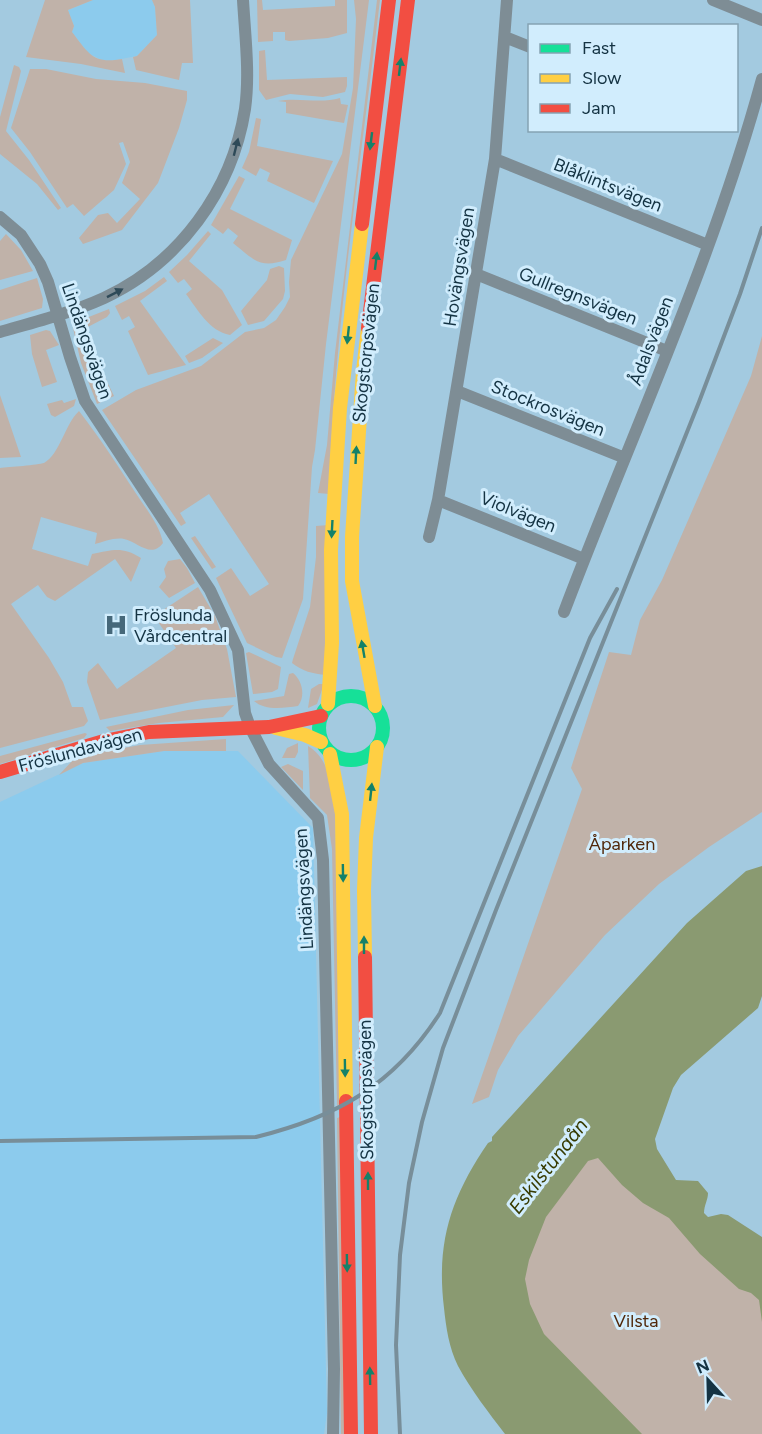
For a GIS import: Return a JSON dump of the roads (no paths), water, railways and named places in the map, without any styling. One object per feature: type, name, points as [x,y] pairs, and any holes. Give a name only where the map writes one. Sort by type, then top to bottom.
[{"type":"main road","name":"Skogstorpsvägen","points":[[325,710],[332,644],[331,550],[340,408],[389,0]]},
{"type":"main road","name":"Skogstorpsvägen","points":[[375,706],[352,581],[352,537],[363,371],[408,0]]},
{"type":"main road","points":[[350,695],[363,698],[375,706],[381,717],[383,730],[377,747],[367,756],[357,760],[343,760],[330,754],[321,742],[318,731],[325,710],[337,699],[350,695]]},
{"type":"main road","name":"Fröslundavägen","points":[[0,772],[104,741],[149,732],[269,727],[325,710]]},
{"type":"main road","name":"Fröslundavägen","points":[[269,727],[305,735],[321,742]]},
{"type":"main road","name":"Skogstorpsvägen","points":[[371,1434],[364,890],[366,838],[377,747]]},
{"type":"main road","name":"Skogstorpsvägen","points":[[330,754],[342,814],[351,1434]]},
{"type":"street","points":[[0,332],[58,315],[106,297],[144,275],[175,248],[199,221],[213,199],[234,156],[245,109],[246,57],[243,0]]},
{"type":"street","name":"Hovängsvägen","points":[[429,537],[438,500],[495,159],[507,0]]},
{"type":"street","points":[[713,0],[762,20]]},
{"type":"street","points":[[505,37],[528,46]]},
{"type":"street","name":"Ådalsvägen","points":[[564,612],[708,245],[742,133],[762,79]]},
{"type":"street","name":"Blåklintsvägen","points":[[495,159],[708,245]]},
{"type":"street","name":"Lindängsvägen","points":[[0,217],[21,235],[34,252],[48,282],[85,401],[197,568],[221,611],[238,650],[245,712],[250,728],[269,764],[318,818],[324,871],[333,1434]]},
{"type":"street","name":"Gullregnsvägen","points":[[476,274],[667,351]]},
{"type":"street","name":"Stockrosvägen","points":[[457,391],[625,458]]},
{"type":"street","name":"Violvägen","points":[[438,500],[584,559]]},
{"type":"water","name":"Eskilstunaån","points":[[762,866],[762,996],[758,1008],[681,1075],[673,1088],[655,1139],[657,1149],[676,1180],[698,1181],[708,1193],[704,1213],[708,1217],[728,1215],[762,1237],[762,1322],[759,1300],[751,1293],[739,1289],[700,1254],[669,1218],[643,1203],[622,1185],[598,1158],[588,1161],[546,1217],[529,1260],[525,1279],[530,1304],[544,1334],[642,1434],[505,1434],[474,1393],[458,1366],[447,1330],[442,1262],[449,1221],[464,1182],[488,1143],[492,1141],[492,1137],[687,923],[746,871]]},
{"type":"railway","points":[[400,1434],[396,1345],[400,1255],[409,1183],[422,1122],[443,1048],[699,402],[762,228]]},
{"type":"railway","points":[[0,1141],[256,1137],[285,1129],[338,1108],[383,1079],[403,1060],[440,1013],[590,638],[617,589]]},
{"type":"place","name":"Fröslunda Vårdcentral","points":[[116,625]]},
{"type":"park label","name":"Åparken","points":[[622,844]]},
{"type":"park label","name":"Vilsta","points":[[636,1321]]}]
